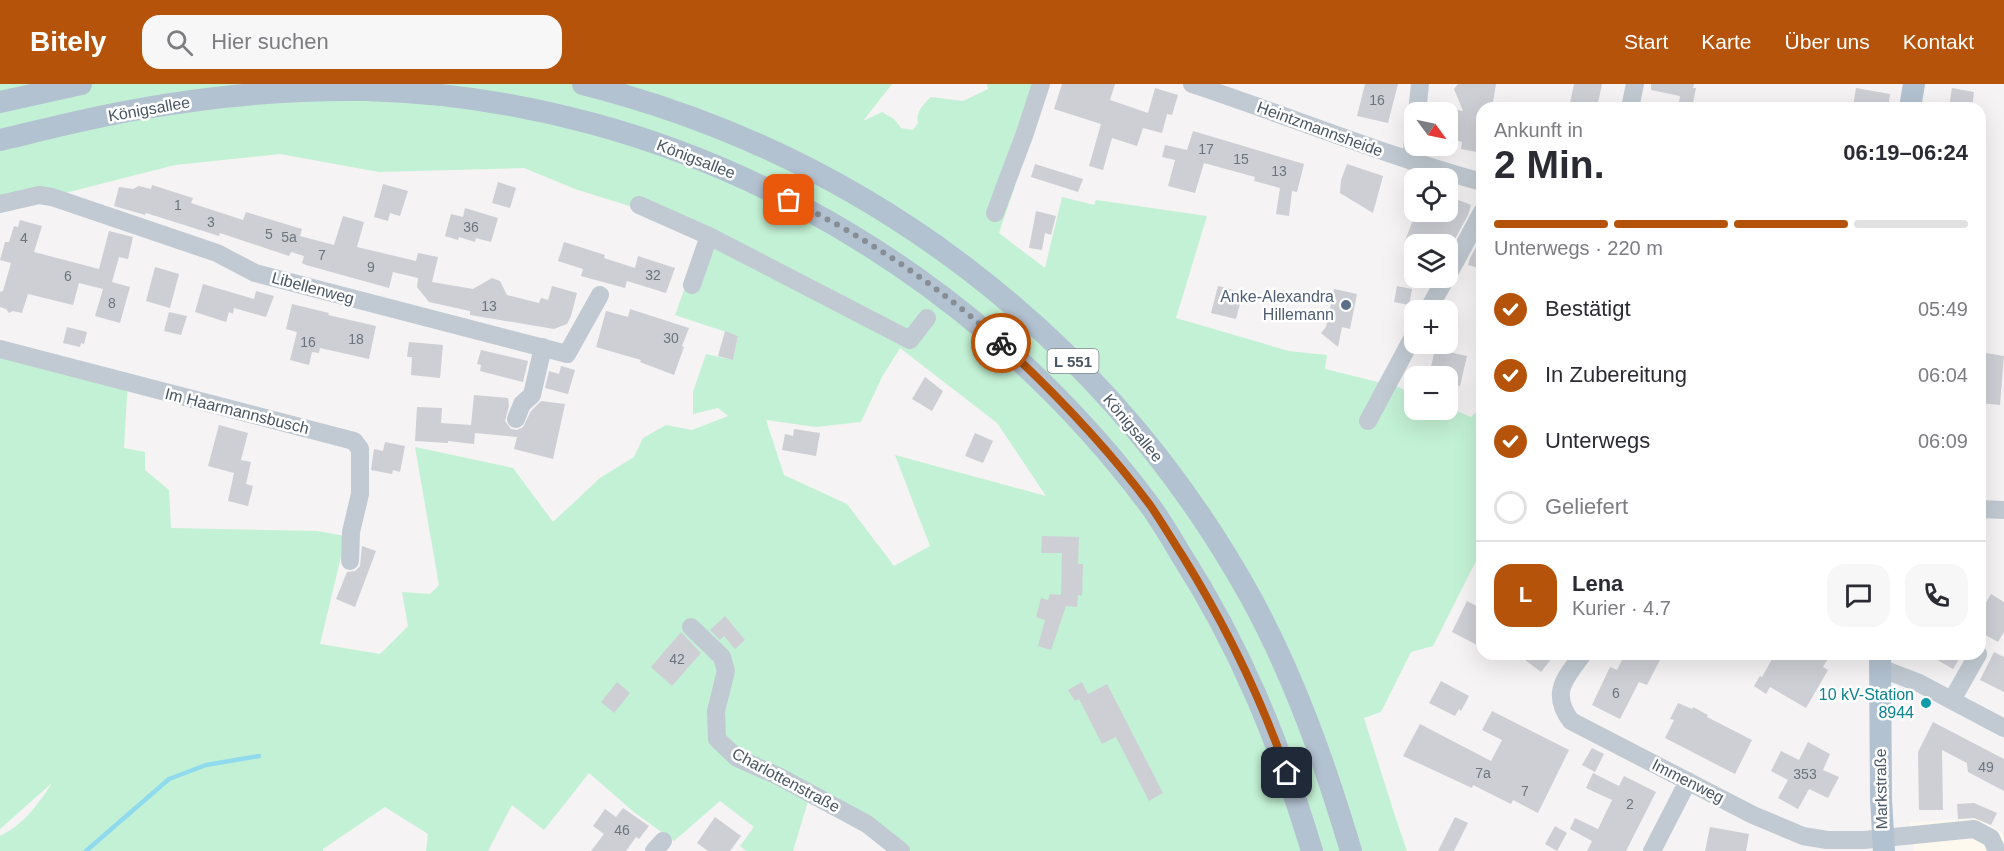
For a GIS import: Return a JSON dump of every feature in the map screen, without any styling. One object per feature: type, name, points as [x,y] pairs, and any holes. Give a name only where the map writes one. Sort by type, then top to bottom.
[{"type":"main road","points":[[0,102],[81,84]]},
{"type":"main road","name":"Königsallee","points":[[584,84],[666,107],[719,127],[771,149],[857,193],[969,268],[1043,332],[1093,380],[1181,486],[1251,597],[1288,671],[1320,755],[1351,851]]},
{"type":"main road","points":[[1911,102],[1914,84]]},
{"type":"main road","name":"Königsallee","points":[[0,140],[135,110],[205,99],[271,92],[332,90],[406,92],[500,104],[554,114],[609,128],[711,163],[804,207],[897,263],[944,296],[994,337],[1042,381],[1098,441],[1150,505],[1209,597],[1233,643],[1280,752],[1312,851]]},
{"type":"main road","name":"Markstraße","points":[[1880,661],[1883,845]]},
{"type":"street","points":[[995,213],[1041,84]]},
{"type":"street","name":"Heintzmannsheide","points":[[1192,84],[1276,112],[1363,146],[1476,180]]},
{"type":"street","points":[[1418,102],[1420,84]]},
{"type":"street","points":[[1631,102],[1635,84]]},
{"type":"street","points":[[1411,156],[1411,161]]},
{"type":"street","name":"Libellenweg","points":[[0,204],[39,195],[52,197],[217,252],[255,273],[567,354],[600,295]]},
{"type":"street","points":[[639,205],[709,236],[910,340],[927,318]]},
{"type":"street","points":[[1458,256],[1476,223]]},
{"type":"street","points":[[692,285],[709,236]]},
{"type":"street","points":[[516,419],[519,407],[532,394],[543,347]]},
{"type":"street","name":"Im Haarmannsbusch","points":[[0,349],[354,441],[360,449],[360,494],[351,532],[350,561]]},
{"type":"street","points":[[1368,421],[1404,354]]},
{"type":"street","points":[[1986,509],[2004,510]]},
{"type":"street","name":"Charlottenstraße","points":[[691,627],[722,657],[726,671],[716,711],[717,739],[737,758],[778,776],[867,824],[901,851]]},
{"type":"street","name":"Immenweg","points":[[1579,660],[1561,686],[1560,699],[1571,721],[1753,814],[1808,837],[1883,845],[1974,829],[1991,838],[1997,851]]},
{"type":"street","points":[[1952,700],[1974,660]]},
{"type":"street","points":[[1880,661],[2004,728]]},
{"type":"street","points":[[1652,851],[1688,781]]},
{"type":"shaded area","points":[[1978,819],[2004,834],[2004,851],[1914,851],[1909,822]]},
{"type":"green space","points":[[0,84],[892,84],[863,121],[882,112],[894,119],[901,128],[913,130],[918,123],[921,108],[931,97],[963,101],[988,89],[987,84],[1043,84],[1011,185],[1015,186],[999,233],[1045,268],[1062,197],[1094,205],[1096,200],[1207,216],[1176,318],[1289,351],[1327,355],[1325,369],[1404,390],[1404,420],[1458,420],[1458,411],[1471,417],[1476,412],[1476,561],[1433,646],[1411,652],[1381,712],[1364,718],[1407,851],[890,851],[864,830],[809,798],[793,851],[746,851],[740,846],[754,827],[720,801],[674,841],[635,813],[589,773],[544,830],[512,805],[488,851],[426,851],[428,834],[385,807],[323,851],[0,851],[0,836],[29,814],[52,783],[0,829],[0,345],[128,379],[124,448],[145,452],[145,470],[169,490],[171,528],[317,531],[346,536],[320,644],[380,654],[408,626],[402,592],[430,594],[439,585],[415,447],[513,468],[553,522],[600,478],[634,457],[643,438],[666,425],[692,430],[728,416],[718,408],[693,414],[693,392],[706,354],[733,360],[738,336],[675,315],[703,238],[639,209],[575,189],[524,168],[379,172],[280,154],[175,165],[65,193],[0,199]],"holes":[[[900,348],[997,423],[1046,496],[895,455],[930,546],[894,566],[847,504],[784,475],[766,420],[816,427],[861,422],[882,377]]]},
{"type":"building","points":[[1062,84],[1115,84],[1110,100],[1148,113],[1155,88],[1178,95],[1172,115],[1167,114],[1162,133],[1143,128],[1137,146],[1112,138],[1103,170],[1089,166],[1101,124],[1054,109]]},
{"type":"building","points":[[1365,84],[1398,84],[1388,123],[1357,116]]},
{"type":"building","points":[[1458,84],[1496,84],[1493,102],[1476,102],[1476,152],[1461,149],[1462,142],[1458,141],[1458,110],[1463,111],[1454,89]]},
{"type":"building","points":[[1574,84],[1602,84],[1598,102],[1570,102]]},
{"type":"building","points":[[1651,84],[1694,84],[1693,88],[1696,88],[1693,102],[1679,102],[1680,96],[1651,90]]},
{"type":"building","points":[[1856,88],[1890,94],[1889,102],[1854,102]]},
{"type":"building","points":[[1952,88],[1974,92],[1973,102],[1950,102]]},
{"type":"building","points":[[1193,131],[1304,164],[1297,192],[1292,191],[1289,216],[1276,214],[1280,188],[1254,181],[1255,177],[1204,163],[1195,193],[1168,186],[1175,160],[1162,157],[1165,145],[1187,150]]},
{"type":"building","points":[[1035,164],[1083,179],[1078,192],[1031,177]]},
{"type":"building","points":[[1347,164],[1383,176],[1373,213],[1340,193],[1341,180]]},
{"type":"building","points":[[498,182],[516,188],[510,208],[492,203]]},
{"type":"building","points":[[383,184],[408,191],[400,216],[390,213],[388,221],[374,217]]},
{"type":"building","points":[[152,185],[193,198],[191,203],[243,220],[246,212],[302,229],[300,236],[334,245],[343,216],[364,222],[357,247],[416,261],[418,253],[438,257],[432,282],[473,289],[492,278],[500,281],[507,295],[539,303],[541,298],[548,300],[552,286],[577,293],[571,316],[567,324],[554,329],[470,315],[470,311],[429,302],[417,287],[418,278],[393,272],[389,288],[306,265],[302,263],[304,256],[291,252],[289,256],[220,233],[219,236],[146,213],[145,215],[114,206],[119,187],[133,189],[139,186],[151,189]]},
{"type":"building","points":[[1458,200],[1471,205],[1458,234],[1408,234],[1412,222],[1458,222]]},
{"type":"building","points":[[465,208],[498,218],[491,242],[476,238],[475,242],[459,237],[458,240],[445,236],[451,214],[463,217]]},
{"type":"building","points":[[1036,211],[1056,216],[1051,235],[1045,233],[1042,250],[1029,248]]},
{"type":"building","points":[[20,220],[42,226],[34,252],[99,269],[109,231],[133,237],[128,259],[119,257],[112,282],[130,287],[120,323],[95,316],[103,289],[79,283],[73,305],[28,294],[22,313],[13,311],[9,313],[0,307],[0,292],[3,291],[11,263],[0,260],[5,242],[9,242],[14,226],[18,227]]},
{"type":"building","points":[[564,242],[605,255],[604,258],[635,268],[638,256],[675,268],[666,293],[627,281],[625,288],[581,276],[583,269],[558,261]]},
{"type":"building","points":[[1476,247],[1476,267],[1468,265]]},
{"type":"building","points":[[155,267],[179,274],[170,308],[146,301]]},
{"type":"building","points":[[203,284],[254,299],[256,291],[274,296],[266,317],[234,308],[233,314],[229,312],[226,322],[195,312]]},
{"type":"building","points":[[1218,286],[1237,291],[1235,298],[1241,300],[1236,319],[1211,313]]},
{"type":"building","points":[[1397,286],[1412,289],[1410,300],[1404,300],[1404,304],[1394,302]]},
{"type":"building","points":[[1334,289],[1357,294],[1350,329],[1342,327],[1338,347],[1321,333],[1326,327]]},
{"type":"building","points":[[292,304],[376,326],[369,359],[320,348],[319,353],[312,352],[309,365],[290,360],[297,332],[286,329]]},
{"type":"building","points":[[630,309],[689,328],[674,375],[640,362],[641,360],[596,347],[606,311],[628,317]]},
{"type":"building","points":[[169,312],[187,316],[181,335],[164,331]]},
{"type":"building","points":[[67,327],[87,332],[84,344],[81,343],[80,347],[63,343]]},
{"type":"building","points":[[725,331],[738,336],[733,360],[718,356]]},
{"type":"building","points":[[409,342],[443,345],[440,378],[411,375],[412,357],[407,357]]},
{"type":"building","points":[[481,350],[528,361],[523,382],[480,371],[481,365],[477,364]]},
{"type":"building","points":[[1986,353],[2004,356],[2000,405],[1986,404]]},
{"type":"building","points":[[1434,354],[1467,356],[1460,386],[1458,386],[1458,366],[1431,366]]},
{"type":"building","points":[[561,366],[575,370],[568,394],[545,388],[549,371],[559,374]]},
{"type":"building","points":[[925,377],[943,391],[932,411],[912,399]]},
{"type":"building","points":[[474,395],[508,398],[509,406],[505,421],[511,429],[517,430],[523,427],[531,411],[541,401],[565,404],[553,459],[514,449],[517,437],[475,433],[474,444],[415,441],[417,407],[442,408],[441,423],[471,425]]},
{"type":"building","points":[[219,425],[248,433],[241,460],[251,462],[246,484],[253,486],[248,506],[228,501],[234,473],[208,466]]},
{"type":"building","points":[[794,429],[820,433],[816,456],[782,450],[785,434],[793,436]]},
{"type":"building","points":[[975,433],[993,441],[983,463],[965,456]]},
{"type":"building","points":[[385,442],[405,446],[400,472],[393,470],[392,474],[371,470],[374,449],[383,451]]},
{"type":"building","points":[[1042,536],[1079,537],[1078,564],[1083,564],[1082,596],[1078,595],[1077,607],[1066,606],[1051,650],[1038,646],[1045,620],[1036,617],[1041,598],[1048,600],[1050,594],[1061,595],[1062,553],[1041,553]]},
{"type":"building","points":[[362,546],[376,551],[355,607],[336,599],[347,572],[355,571],[360,566]]},
{"type":"building","points":[[1991,594],[2004,602],[2004,632],[1998,642],[1986,635],[1986,602]]},
{"type":"building","points":[[1467,601],[1476,606],[1476,644],[1452,632]]},
{"type":"building","points":[[725,616],[745,640],[735,649],[724,636],[720,640],[710,630]]},
{"type":"building","points":[[681,632],[701,653],[672,686],[651,667]]},
{"type":"building","points":[[1994,652],[2004,657],[2004,692],[1980,680]]},
{"type":"building","points":[[1525,660],[1550,660],[1541,672]]},
{"type":"building","points":[[1622,660],[1660,660],[1647,685],[1639,682],[1620,719],[1592,705],[1610,667],[1617,670]]},
{"type":"building","points":[[1772,660],[1827,660],[1823,667],[1828,670],[1806,708],[1770,687],[1766,694],[1754,686],[1760,676],[1762,677]]},
{"type":"building","points":[[1937,660],[1958,660],[1953,669]]},
{"type":"building","points":[[1441,681],[1469,696],[1461,711],[1459,709],[1455,716],[1429,703]]},
{"type":"building","points":[[617,682],[630,693],[614,713],[601,702]]},
{"type":"building","points":[[1082,682],[1088,694],[1107,684],[1163,793],[1149,801],[1116,737],[1102,744],[1079,699],[1075,701],[1068,690]]},
{"type":"building","points":[[1678,703],[1692,709],[1693,707],[1708,715],[1707,717],[1752,740],[1735,774],[1665,738],[1674,720],[1670,719]]},
{"type":"building","points":[[1492,711],[1569,750],[1538,813],[1513,800],[1511,804],[1473,785],[1472,788],[1403,756],[1420,724],[1491,761],[1502,740],[1482,730]]},
{"type":"building","points":[[1933,722],[2004,759],[2004,791],[1968,772],[1967,763],[1942,750],[1943,810],[1919,810],[1918,752]]},
{"type":"building","points":[[1808,742],[1830,754],[1823,770],[1839,777],[1828,798],[1809,789],[1798,809],[1778,798],[1788,780],[1771,771],[1781,751],[1799,760]]},
{"type":"building","points":[[1592,748],[1604,754],[1595,772],[1582,765]]},
{"type":"building","points":[[1593,773],[1619,786],[1624,776],[1656,792],[1626,851],[1587,851],[1592,841],[1570,829],[1575,818],[1598,829],[1612,800],[1586,788]]},
{"type":"building","points":[[1974,803],[1997,813],[1991,825],[1974,818],[1958,819],[1957,804]]},
{"type":"building","points":[[623,808],[649,826],[639,839],[636,837],[626,851],[591,851],[604,834],[593,826],[605,809],[616,817]]},
{"type":"building","points":[[715,817],[741,836],[730,851],[708,851],[697,843]]},
{"type":"building","points":[[1455,817],[1468,823],[1454,851],[1438,851]]},
{"type":"building","points":[[1555,826],[1567,833],[1557,851],[1545,844]]},
{"type":"building","points":[[1710,827],[1749,834],[1746,851],[1705,851]]},
{"type":"waterway","points":[[86,851],[169,779],[206,765],[259,756]]},
{"type":"way so far","points":[[789,200],[848,232],[897,263],[944,296],[1001,343]]},
{"type":"place","name":"Anke-Alexandra Hillemann","points":[[1346,305]]},
{"type":"place","name":"10 kV-Station 8944","points":[[1926,703]]},
{"type":"route","points":[[1001,343],[1042,381],[1098,441],[1150,505],[1209,597],[1233,643],[1255,691],[1287,773]]}]
